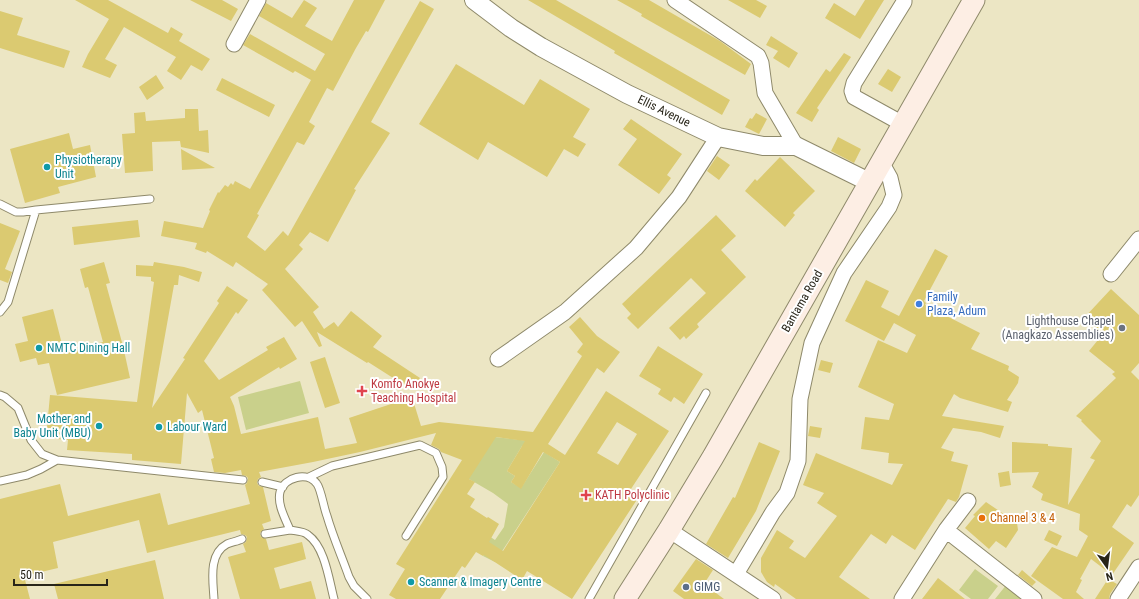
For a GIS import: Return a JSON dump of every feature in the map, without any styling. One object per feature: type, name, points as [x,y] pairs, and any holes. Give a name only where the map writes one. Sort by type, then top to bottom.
[{"type":"main road","name":"Bantama Road","points":[[625,599],[713,457],[974,0]]},
{"type":"street","points":[[234,44],[258,0]]},
{"type":"street","name":"Ellis Avenue","points":[[474,0],[511,28],[541,47],[627,94],[718,137],[763,146],[796,146],[869,182]]},
{"type":"street","points":[[675,0],[758,56],[761,63],[765,93],[796,146]]},
{"type":"street","points":[[903,124],[854,97],[852,90],[854,83],[904,0]]},
{"type":"street","points":[[498,359],[565,312],[636,248],[679,197],[718,137]]},
{"type":"street","points":[[736,574],[773,512],[787,493],[798,461],[800,399],[812,343],[844,274],[889,207],[894,195],[890,178],[881,162]]},
{"type":"street","points":[[1111,274],[1139,240]]},
{"type":"street","points":[[902,599],[946,530],[968,501]]},
{"type":"street","points":[[669,530],[773,599]]},
{"type":"street","points":[[946,530],[1034,599]]},
{"type":"street","points":[[1118,599],[1139,566]]},
{"type":"lane","points":[[0,204],[16,212],[23,212],[150,199]]},
{"type":"lane","points":[[0,312],[8,302],[36,210]]},
{"type":"lane","points":[[589,599],[706,393]]},
{"type":"lane","points":[[0,395],[5,396],[18,408],[31,440],[42,454],[57,460],[244,480]]},
{"type":"lane","points":[[309,477],[332,466],[420,444],[436,453],[442,467],[443,477],[406,536]]},
{"type":"lane","points":[[0,481],[27,475],[57,460]]},
{"type":"lane","points":[[290,530],[280,504],[280,491],[286,483],[301,476],[309,477],[318,484],[327,517],[349,577],[354,586],[367,599]]},
{"type":"lane","points":[[262,482],[283,487]]},
{"type":"lane","points":[[265,534],[290,530],[307,534],[316,542],[321,551],[334,599]]},
{"type":"lane","points":[[214,599],[213,569],[217,554],[226,544],[242,539]]},
{"type":"green space","points":[[300,381],[309,413],[246,430],[238,397]]},
{"type":"green space","points":[[452,432],[529,441],[535,454],[522,446],[507,471],[515,476],[511,482],[521,488],[544,452],[560,462],[495,562],[483,556],[490,545],[482,540],[486,534],[495,540],[504,527],[508,504],[469,479]]},
{"type":"green space","points":[[975,569],[998,586],[988,599],[971,599],[959,590]]},
{"type":"green space","points":[[1007,584],[1024,599],[995,599]]},
{"type":"building","points":[[75,0],[108,0],[168,33],[171,27],[183,34],[179,41],[210,59],[202,71],[191,65],[181,80],[167,71],[176,57],[124,27],[105,59],[117,65],[110,78],[82,67],[109,19]]},
{"type":"building","points":[[190,0],[222,0],[238,9],[231,21]]},
{"type":"building","points":[[304,0],[317,8],[305,26],[332,41],[354,0],[385,0],[368,32],[366,31],[356,48],[333,91],[327,88],[309,122],[315,126],[304,145],[297,142],[257,214],[259,215],[247,237],[265,251],[283,231],[288,236],[420,1],[434,9],[371,122],[390,133],[354,189],[356,190],[328,242],[310,232],[299,245],[303,249],[285,269],[319,307],[313,312],[324,329],[334,322],[338,327],[351,311],[382,336],[373,347],[420,378],[412,390],[317,332],[322,346],[319,347],[302,321],[295,327],[262,290],[268,284],[236,262],[233,267],[207,251],[206,253],[195,249],[197,243],[161,236],[164,221],[203,228],[210,211],[209,210],[218,192],[219,193],[225,185],[228,187],[231,183],[233,185],[235,181],[250,189],[311,80],[295,71],[293,73],[243,45],[250,34],[315,71],[325,54],[259,16],[266,3],[292,18]]},
{"type":"building","points":[[528,0],[556,0],[730,100],[722,115],[614,53],[615,51]]},
{"type":"building","points":[[617,0],[649,0],[720,41],[751,64],[745,75],[641,16],[642,14]]},
{"type":"building","points":[[728,0],[756,0],[767,6],[760,18]]},
{"type":"building","points":[[865,0],[884,0],[860,39],[825,18],[834,3],[855,16]]},
{"type":"building","points":[[0,11],[23,18],[17,35],[70,51],[64,68],[0,48]]},
{"type":"building","points":[[771,36],[798,53],[789,68],[773,58],[778,51],[766,45]]},
{"type":"building","points":[[844,53],[851,57],[817,108],[819,110],[812,122],[796,113],[826,69],[830,72]]},
{"type":"building","points":[[456,64],[524,105],[540,79],[590,109],[573,137],[586,144],[578,157],[564,149],[547,177],[488,142],[478,160],[419,124]]},
{"type":"building","points":[[888,69],[901,77],[892,92],[878,84]]},
{"type":"building","points":[[156,75],[164,88],[147,100],[139,87]]},
{"type":"building","points":[[222,78],[275,105],[269,117],[216,90]]},
{"type":"building","points":[[185,109],[198,109],[199,131],[208,130],[209,153],[181,147],[180,141],[152,142],[153,171],[125,173],[122,134],[135,133],[134,113],[145,112],[146,121],[185,118]]},
{"type":"building","points":[[756,113],[767,119],[759,134],[745,127],[750,118],[752,119]]},
{"type":"building","points":[[631,119],[682,154],[667,175],[671,178],[659,194],[618,165],[637,139],[623,129]]},
{"type":"building","name":"Physiotherapy Unit","points":[[69,133],[73,149],[90,145],[96,177],[58,187],[60,193],[25,203],[10,149]]},
{"type":"building","points":[[838,137],[861,149],[854,163],[831,151]]},
{"type":"building","points":[[181,149],[215,168],[182,170]]},
{"type":"building","points":[[717,156],[730,165],[719,180],[707,171]]},
{"type":"building","points":[[780,157],[815,191],[793,213],[795,215],[785,227],[745,191],[755,179],[757,181]]},
{"type":"building","points":[[716,215],[736,236],[721,250],[746,277],[697,324],[699,327],[686,339],[684,336],[680,340],[669,328],[706,293],[691,278],[638,329],[627,318],[631,314],[622,304]]},
{"type":"building","points":[[138,220],[140,237],[74,245],[72,227]]},
{"type":"building","points":[[0,223],[20,231],[5,269],[12,272],[8,283],[0,280]]},
{"type":"building","points":[[935,249],[948,256],[924,301],[926,303],[925,305],[980,333],[971,349],[1009,366],[1008,370],[1019,377],[1018,383],[1007,400],[1012,402],[1008,412],[960,398],[954,394],[942,416],[1004,426],[1000,438],[981,432],[953,428],[941,448],[954,452],[951,461],[968,465],[959,497],[956,502],[948,499],[915,550],[892,535],[886,544],[871,534],[839,577],[870,599],[796,599],[775,584],[774,587],[767,582],[761,572],[761,558],[777,530],[794,541],[789,548],[805,558],[837,516],[817,503],[824,493],[803,485],[816,453],[892,485],[903,464],[888,463],[889,453],[861,449],[865,417],[889,420],[894,404],[858,387],[878,340],[907,353],[916,335],[894,323],[884,341],[845,321],[866,280],[889,291],[881,307],[899,316]]},
{"type":"building","points":[[104,262],[110,283],[106,284],[130,378],[57,395],[49,363],[38,365],[36,358],[20,362],[15,344],[28,341],[22,317],[53,309],[64,352],[103,342],[88,287],[85,288],[80,269]]},
{"type":"building","points":[[154,262],[184,267],[202,272],[199,282],[179,275],[178,285],[174,285],[152,408],[185,359],[183,358],[219,303],[217,301],[227,286],[248,300],[238,314],[236,312],[204,361],[219,380],[268,350],[266,347],[284,337],[297,359],[280,369],[279,367],[230,397],[234,406],[241,434],[318,417],[325,449],[357,443],[349,418],[412,397],[421,426],[439,422],[533,432],[582,356],[577,352],[583,344],[569,327],[580,317],[597,336],[620,352],[604,373],[597,368],[548,444],[565,455],[606,391],[669,431],[629,492],[638,498],[572,599],[527,571],[522,580],[484,555],[483,556],[476,552],[465,568],[462,566],[440,599],[396,599],[389,595],[405,569],[396,564],[462,460],[441,452],[439,449],[431,445],[436,433],[360,452],[259,472],[261,477],[258,479],[257,483],[259,486],[263,487],[271,521],[262,524],[264,529],[260,533],[261,537],[266,539],[269,550],[302,542],[306,559],[274,568],[280,589],[311,581],[316,599],[240,599],[228,557],[246,552],[243,544],[246,542],[247,537],[241,534],[240,530],[147,553],[139,520],[53,542],[58,568],[24,576],[30,599],[0,599],[0,499],[60,484],[68,516],[160,493],[168,525],[250,504],[245,485],[248,478],[242,475],[241,470],[225,473],[214,472],[211,459],[214,458],[202,410],[198,413],[187,393],[181,464],[132,460],[132,454],[67,450],[68,440],[46,438],[50,395],[137,402],[154,282],[151,281],[151,277],[136,276],[136,265],[153,266]],"holes":[[[617,422],[637,434],[618,465],[597,453]],[[496,437],[525,441],[507,471],[515,476],[511,482],[521,489],[543,452],[560,462],[503,551],[489,542],[499,524],[470,507],[475,499],[467,494],[475,482],[469,479]]]},
{"type":"building","points":[[1111,289],[1139,315],[1139,363],[1131,372],[1139,380],[1139,495],[1131,507],[1127,504],[1112,527],[1134,543],[1112,575],[1091,559],[1080,579],[1082,580],[1076,592],[1084,599],[1063,599],[1031,576],[1052,547],[1077,557],[1088,536],[1079,530],[1080,514],[1041,500],[1043,494],[1032,487],[1039,472],[1012,473],[1012,442],[1048,444],[1048,446],[1072,448],[1068,505],[1095,460],[1090,458],[1101,441],[1081,421],[1082,420],[1076,416],[1116,378],[1112,374],[1115,372],[1089,351],[1102,335],[1084,318]]},
{"type":"building","points":[[658,346],[703,374],[684,404],[674,397],[671,402],[658,394],[661,389],[639,376]]},
{"type":"building","points":[[325,357],[340,403],[325,408],[310,362]]},
{"type":"building","points":[[821,360],[833,363],[830,373],[818,370]]},
{"type":"building","points":[[810,426],[822,428],[820,438],[808,436]]},
{"type":"building","points":[[759,442],[780,451],[756,511],[728,558],[706,544],[733,497],[735,498]]},
{"type":"building","points":[[1009,471],[1011,485],[1000,487],[998,473]]},
{"type":"building","points":[[986,502],[1017,523],[1018,530],[1006,548],[996,541],[989,549],[965,528],[975,516],[973,515]]},
{"type":"building","points":[[1049,530],[1062,536],[1057,546],[1044,540]]},
{"type":"building","points":[[696,559],[713,570],[704,584],[724,599],[684,599],[673,591]]},
{"type":"building","points":[[155,560],[164,599],[58,599],[54,584]]},
{"type":"building","points":[[1022,570],[1036,582],[1032,586],[1018,575]]},
{"type":"building","points":[[938,578],[965,599],[922,599]]},
{"type":"building","points":[[1108,579],[1117,584],[1110,594],[1109,599],[1095,599]]},
{"type":"place","name":"Physiotherapy Unit","points":[[47,167]]},
{"type":"place","name":"Family Plaza, Adum","points":[[919,304]]},
{"type":"place","name":"Lighthouse Chapel (Anagkazo Assemblies)","points":[[1122,328]]},
{"type":"place","name":"NMTC Dining Hall","points":[[39,348]]},
{"type":"place","name":"Komfo Anokye Teaching Hospital","points":[[362,391]]},
{"type":"place","name":"Mother and Baby Unit (MBU)","points":[[99,426]]},
{"type":"place","name":"Labour Ward","points":[[159,427]]},
{"type":"place","name":"KATH Polyclinic","points":[[586,495]]},
{"type":"place","name":"Channel 3 & 4","points":[[982,518]]},
{"type":"place","name":"Scanner & Imagery Centre","points":[[411,582]]},
{"type":"place","name":"GIMG","points":[[686,587]]}]
